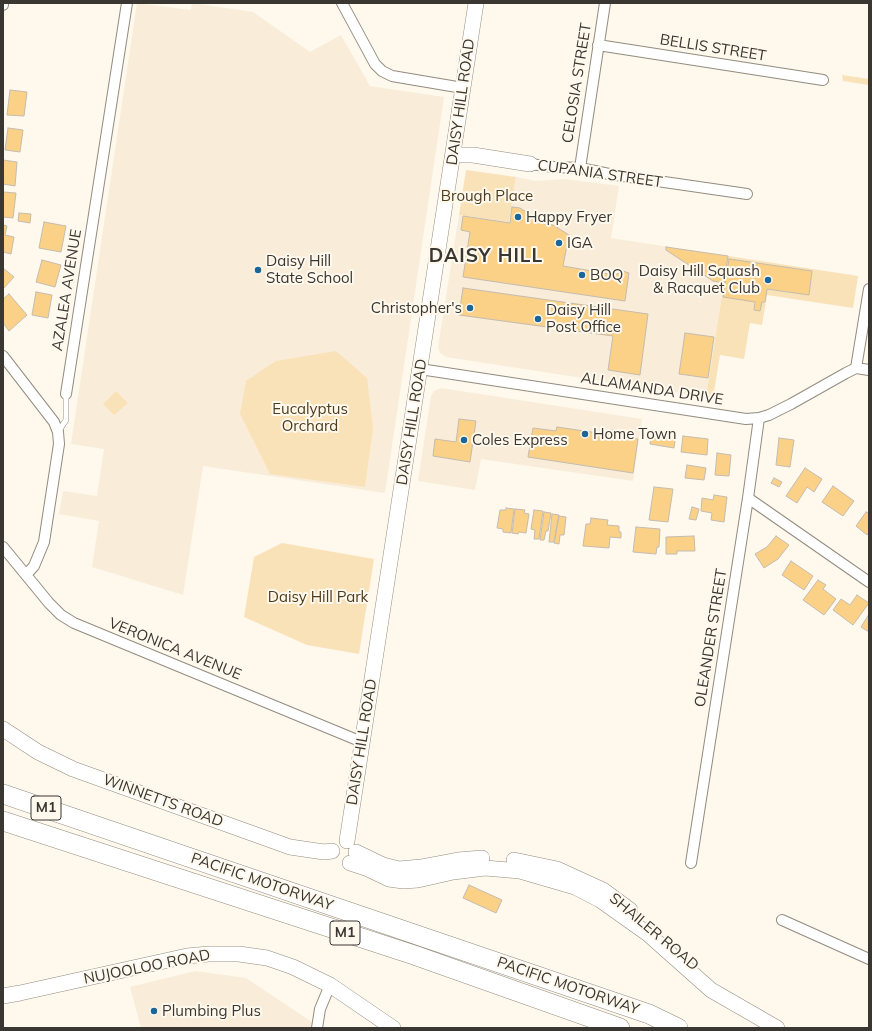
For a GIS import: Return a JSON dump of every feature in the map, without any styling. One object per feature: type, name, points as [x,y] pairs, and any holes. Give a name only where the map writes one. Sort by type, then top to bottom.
[{"type":"highway","points":[[3,784],[88,823]]},
{"type":"highway","name":"PACIFIC MOTORWAY","points":[[3,794],[650,1014],[678,1028]]},
{"type":"highway","name":"PACIFIC MOTORWAY","points":[[3,821],[414,955],[620,1028]]},
{"type":"street","name":"AZALEA AVENUE","points":[[66,394],[127,3]]},
{"type":"street","points":[[342,3],[375,64],[382,72],[392,76],[463,88]]},
{"type":"street","name":"DAISY HILL ROAD","points":[[351,852],[362,742],[476,3]]},
{"type":"street","name":"CELOSIA STREET","points":[[580,168],[605,3]]},
{"type":"street","name":"BELLIS STREET","points":[[598,45],[823,80]]},
{"type":"street","name":"CUPANIA STREET","points":[[453,155],[473,155],[554,167],[580,168],[609,174],[747,194]]},
{"type":"street","points":[[869,289],[856,368],[869,370]]},
{"type":"street","points":[[3,356],[54,422],[58,432]]},
{"type":"street","name":"ALLAMANDA DRIVE","points":[[420,369],[746,419],[759,418],[769,415],[856,368]]},
{"type":"street","name":"OLEANDER STREET","points":[[691,863],[748,498],[759,418]]},
{"type":"street","name":"AZALEA AVENUE","points":[[26,575],[34,566],[44,542],[59,444],[58,432]]},
{"type":"street","points":[[748,498],[869,582]]},
{"type":"street","name":"VERONICA AVENUE","points":[[3,547],[49,603],[61,615],[74,623],[362,742]]},
{"type":"street","name":"WINNETTS ROAD","points":[[3,729],[38,752],[73,769],[290,847],[324,852],[332,851]]},
{"type":"street","points":[[341,841],[351,852],[342,864],[336,861],[332,855],[332,851],[337,842],[341,841]]},
{"type":"street","name":"SHAILER ROAD","points":[[351,852],[383,865],[399,869],[421,867],[458,860],[488,858],[512,860],[557,869],[603,890],[635,913],[670,945],[694,964],[734,1002],[777,1028]]},
{"type":"street","points":[[782,920],[869,959]]},
{"type":"street","name":"NUJOOLOO ROAD","points":[[3,996],[187,956],[239,954],[267,958],[293,967],[330,985],[393,1028]]},
{"type":"street","points":[[317,1028],[320,1010],[330,985]]},
{"type":"lane","name":"AZALEA AVENUE","points":[[58,432],[66,420],[66,394]]},
{"type":"shaded area","name":"Daisy Hill State School","points":[[137,3],[191,10],[192,3],[253,12],[310,52],[341,35],[370,86],[444,97],[385,493],[203,466],[183,595],[92,567],[99,521],[59,514],[63,491],[97,496],[104,449],[71,444]]},
{"type":"shaded area","points":[[516,177],[536,181],[565,179],[619,186],[611,238],[728,256],[706,397],[446,357],[440,353],[438,347],[459,215],[509,221]]},
{"type":"shaded area","points":[[441,388],[642,419],[633,481],[481,459],[475,490],[418,481],[431,396],[434,391]]},
{"type":"shaded area","points":[[195,971],[246,978],[321,1028],[141,1028],[130,987]]},
{"type":"green space","points":[[842,75],[869,79],[869,85],[843,81]]},
{"type":"green space","name":"Brough Place","points":[[466,170],[516,177],[509,222],[459,215]]},
{"type":"green space","points":[[728,256],[858,276],[853,308],[767,295],[762,325],[750,323],[744,359],[720,355],[713,398],[706,397]]},
{"type":"green space","name":"Eucalyptus Orchard","points":[[336,351],[367,378],[373,428],[365,487],[270,474],[240,414],[246,381],[276,361]]},
{"type":"green space","points":[[116,391],[128,403],[114,415],[103,404]]},
{"type":"green space","name":"Daisy Hill Park","points":[[282,543],[374,559],[359,654],[307,645],[244,617],[254,557]]},
{"type":"building","points":[[10,90],[27,92],[24,116],[7,115]]},
{"type":"building","points":[[8,128],[23,130],[20,152],[5,150]]},
{"type":"building","points":[[3,160],[17,162],[15,186],[3,184]]},
{"type":"building","points":[[3,192],[16,193],[13,218],[3,217]]},
{"type":"building","points":[[512,207],[520,208],[545,224],[553,225],[569,235],[563,266],[615,275],[623,271],[629,273],[625,301],[463,277],[470,232],[461,230],[463,216],[510,223]]},
{"type":"building","points":[[19,213],[31,214],[30,223],[18,221]]},
{"type":"building","points":[[44,222],[66,226],[61,252],[39,248]]},
{"type":"building","points":[[3,225],[7,226],[5,235],[14,237],[11,254],[3,252]]},
{"type":"building","points":[[666,247],[728,256],[724,283],[713,281],[666,250]]},
{"type":"building","name":"Daisy Hill Squash & Racquet Club","points":[[729,259],[812,271],[809,295],[767,289],[765,302],[762,302],[760,311],[754,310],[755,302],[723,297]]},
{"type":"building","points":[[42,260],[61,265],[55,287],[36,282]]},
{"type":"building","points":[[3,268],[14,277],[4,288],[3,287]]},
{"type":"building","points":[[463,288],[648,314],[640,375],[608,370],[613,336],[459,315]]},
{"type":"building","points":[[36,292],[52,295],[48,318],[32,315]]},
{"type":"building","points":[[9,294],[27,315],[9,331],[3,323],[3,299]]},
{"type":"building","points":[[685,333],[714,337],[708,378],[679,374]]},
{"type":"building","name":"Coles Express","points":[[459,419],[476,421],[470,462],[433,456],[435,439],[456,442]]},
{"type":"building","points":[[557,427],[605,434],[610,430],[618,430],[621,436],[638,439],[633,473],[528,457],[533,428],[556,431]]},
{"type":"building","points":[[652,430],[676,433],[674,448],[650,444]]},
{"type":"building","points":[[683,436],[708,439],[707,455],[681,452]]},
{"type":"building","points":[[779,438],[794,440],[790,467],[776,465]]},
{"type":"building","points":[[717,453],[731,455],[729,476],[715,475]]},
{"type":"building","points":[[687,465],[706,468],[704,480],[685,478]]},
{"type":"building","points":[[805,468],[822,479],[814,492],[807,487],[797,503],[786,496]]},
{"type":"building","points":[[774,478],[782,482],[779,487],[771,483]]},
{"type":"building","points":[[833,486],[854,501],[843,516],[822,502]]},
{"type":"building","points":[[654,487],[673,489],[668,522],[649,520]]},
{"type":"building","points":[[714,495],[727,497],[724,522],[711,520],[712,513],[701,511],[702,498],[713,500]]},
{"type":"building","points":[[692,507],[699,509],[696,520],[689,519]]},
{"type":"building","points":[[506,508],[514,509],[511,533],[503,532],[503,529],[497,528],[500,510],[506,510]]},
{"type":"building","points":[[515,509],[525,510],[524,513],[529,514],[526,533],[512,533]]},
{"type":"building","points":[[534,510],[543,511],[539,539],[534,539],[535,530],[531,529]]},
{"type":"building","points":[[544,512],[551,513],[548,531],[546,531],[544,540],[540,540]]},
{"type":"building","points":[[866,512],[869,513],[869,532],[867,535],[856,526]]},
{"type":"building","points":[[552,514],[559,515],[554,542],[549,542]]},
{"type":"building","points":[[559,516],[566,517],[564,535],[560,535],[559,544],[554,543]]},
{"type":"building","points":[[591,518],[608,520],[607,525],[619,526],[621,538],[610,537],[609,548],[583,546],[586,524],[590,524]]},
{"type":"building","points":[[636,527],[660,529],[659,547],[657,547],[656,554],[633,552]]},
{"type":"building","points":[[694,536],[695,551],[677,551],[677,554],[666,554],[666,537]]},
{"type":"building","points":[[776,536],[789,545],[778,559],[764,568],[755,554],[767,547]]},
{"type":"building","points":[[791,561],[813,576],[804,590],[782,575]]},
{"type":"building","points":[[818,580],[826,585],[823,589],[836,599],[824,615],[803,600]]},
{"type":"building","points":[[857,595],[869,603],[853,625],[833,610],[841,599],[850,605]]},
{"type":"building","points":[[869,614],[869,632],[861,627]]},
{"type":"building","points":[[469,885],[502,900],[496,913],[463,898]]},
{"type":"place","name":"Happy Fryer","points":[[518,217]]},
{"type":"place","name":"IGA","points":[[559,243]]},
{"type":"place","name":"Daisy Hill State School","points":[[258,270]]},
{"type":"place","name":"BOQ","points":[[582,275]]},
{"type":"place","name":"Daisy Hill Squash & Racquet Club","points":[[768,280]]},
{"type":"place","name":"Christopher's","points":[[470,308]]},
{"type":"place","name":"Daisy Hill Post Office","points":[[538,319]]},
{"type":"place","name":"Home Town","points":[[585,434]]},
{"type":"place","name":"Coles Express","points":[[464,440]]},
{"type":"place","name":"Plumbing Plus","points":[[154,1011]]},
{"type":"district","name":"DAISY HILL","points":[[486,256]]}]
